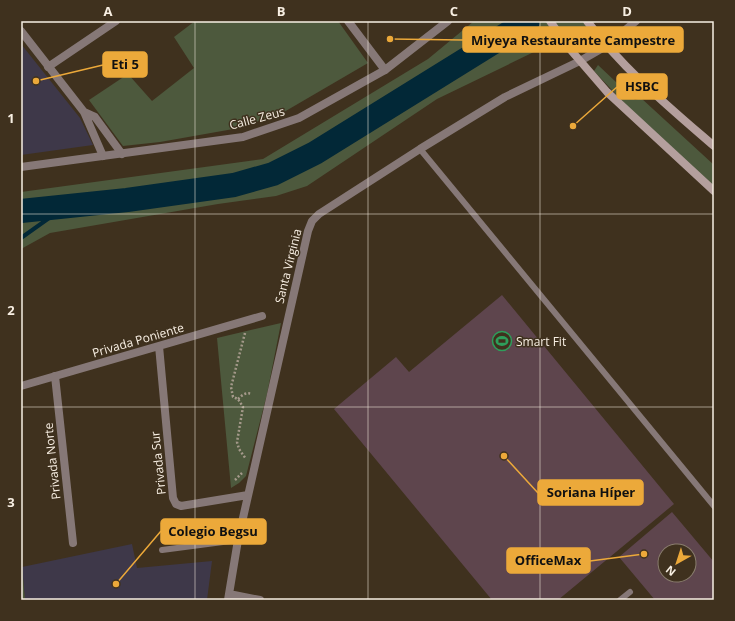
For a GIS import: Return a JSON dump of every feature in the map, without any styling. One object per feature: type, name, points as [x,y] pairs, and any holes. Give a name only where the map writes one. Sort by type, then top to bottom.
[{"type":"main road","points":[[550,21],[569,48],[607,92],[714,191]]},
{"type":"main road","points":[[587,21],[606,46],[641,83],[714,146]]},
{"type":"street","points":[[48,67],[116,21]]},
{"type":"street","points":[[348,21],[385,70]]},
{"type":"street","name":"Calle Zeus","points":[[21,167],[243,136],[279,126],[299,118],[385,70],[448,21]]},
{"type":"street","name":"Santa Virginia","points":[[229,597],[238,540],[308,231],[312,221],[319,214],[420,148],[506,97],[580,61],[606,46],[636,21]]},
{"type":"street","points":[[21,31],[84,112],[103,156]]},
{"type":"street","points":[[84,112],[95,118],[122,154]]},
{"type":"street","name":"Privada Poniente","points":[[21,386],[262,316]]},
{"type":"street","name":"Privada Sur","points":[[159,346],[173,498],[176,504],[181,506],[248,495]]},
{"type":"street","name":"Privada Norte","points":[[55,376],[73,543]]},
{"type":"street","points":[[229,597],[260,600]]},
{"type":"lane","points":[[420,148],[714,506]]},
{"type":"lane","points":[[162,550],[238,540]]},
{"type":"lane","points":[[620,600],[630,592]]},
{"type":"path","points":[[245,333],[232,388],[233,397],[238,400],[243,407],[237,442],[239,449],[246,459],[245,464]]},
{"type":"path","points":[[238,400],[242,395],[249,393],[252,394]]},
{"type":"path","points":[[235,480],[243,472],[244,468]]},
{"type":"shaded area","points":[[21,44],[80,118],[93,145],[21,155]]},
{"type":"shaded area","points":[[132,544],[137,568],[212,561],[207,600],[25,600],[22,567]]},
{"type":"green space","points":[[195,21],[338,21],[368,63],[284,112],[239,128],[160,142],[123,146],[89,100],[128,74],[152,101],[194,68],[174,37]]},
{"type":"green space","points":[[474,21],[598,21],[437,99],[307,186],[276,196],[218,204],[50,233],[21,249],[21,192],[263,159],[428,59]]},
{"type":"green space","points":[[598,65],[635,100],[641,98],[714,165],[714,190],[661,142],[594,71]]},
{"type":"green space","points":[[281,323],[267,394],[246,476],[231,488],[217,338]]},
{"type":"green space","points":[[21,564],[22,567],[25,600],[21,600]]},
{"type":"building","points":[[502,295],[674,504],[558,600],[492,600],[334,409],[396,357],[409,372]]},
{"type":"building","points":[[672,512],[714,562],[714,600],[655,600],[619,557]]},
{"type":"waterway","points":[[21,211],[127,200],[234,185],[273,174],[315,153],[528,21]]},
{"type":"waterway","points":[[21,238],[66,206]]},
{"type":"place","name":"Miyeya Restaurante Campestre","points":[[390,39]]},
{"type":"place","name":"Eti 5","points":[[36,81]]},
{"type":"place","name":"HSBC","points":[[573,126]]},
{"type":"place","name":"Smart Fit","points":[[502,341]]},
{"type":"place","name":"Soriana Híper","points":[[504,456]]},
{"type":"place","name":"OfficeMax","points":[[644,554]]},
{"type":"place","name":"Colegio Begsu","points":[[116,584]]}]
